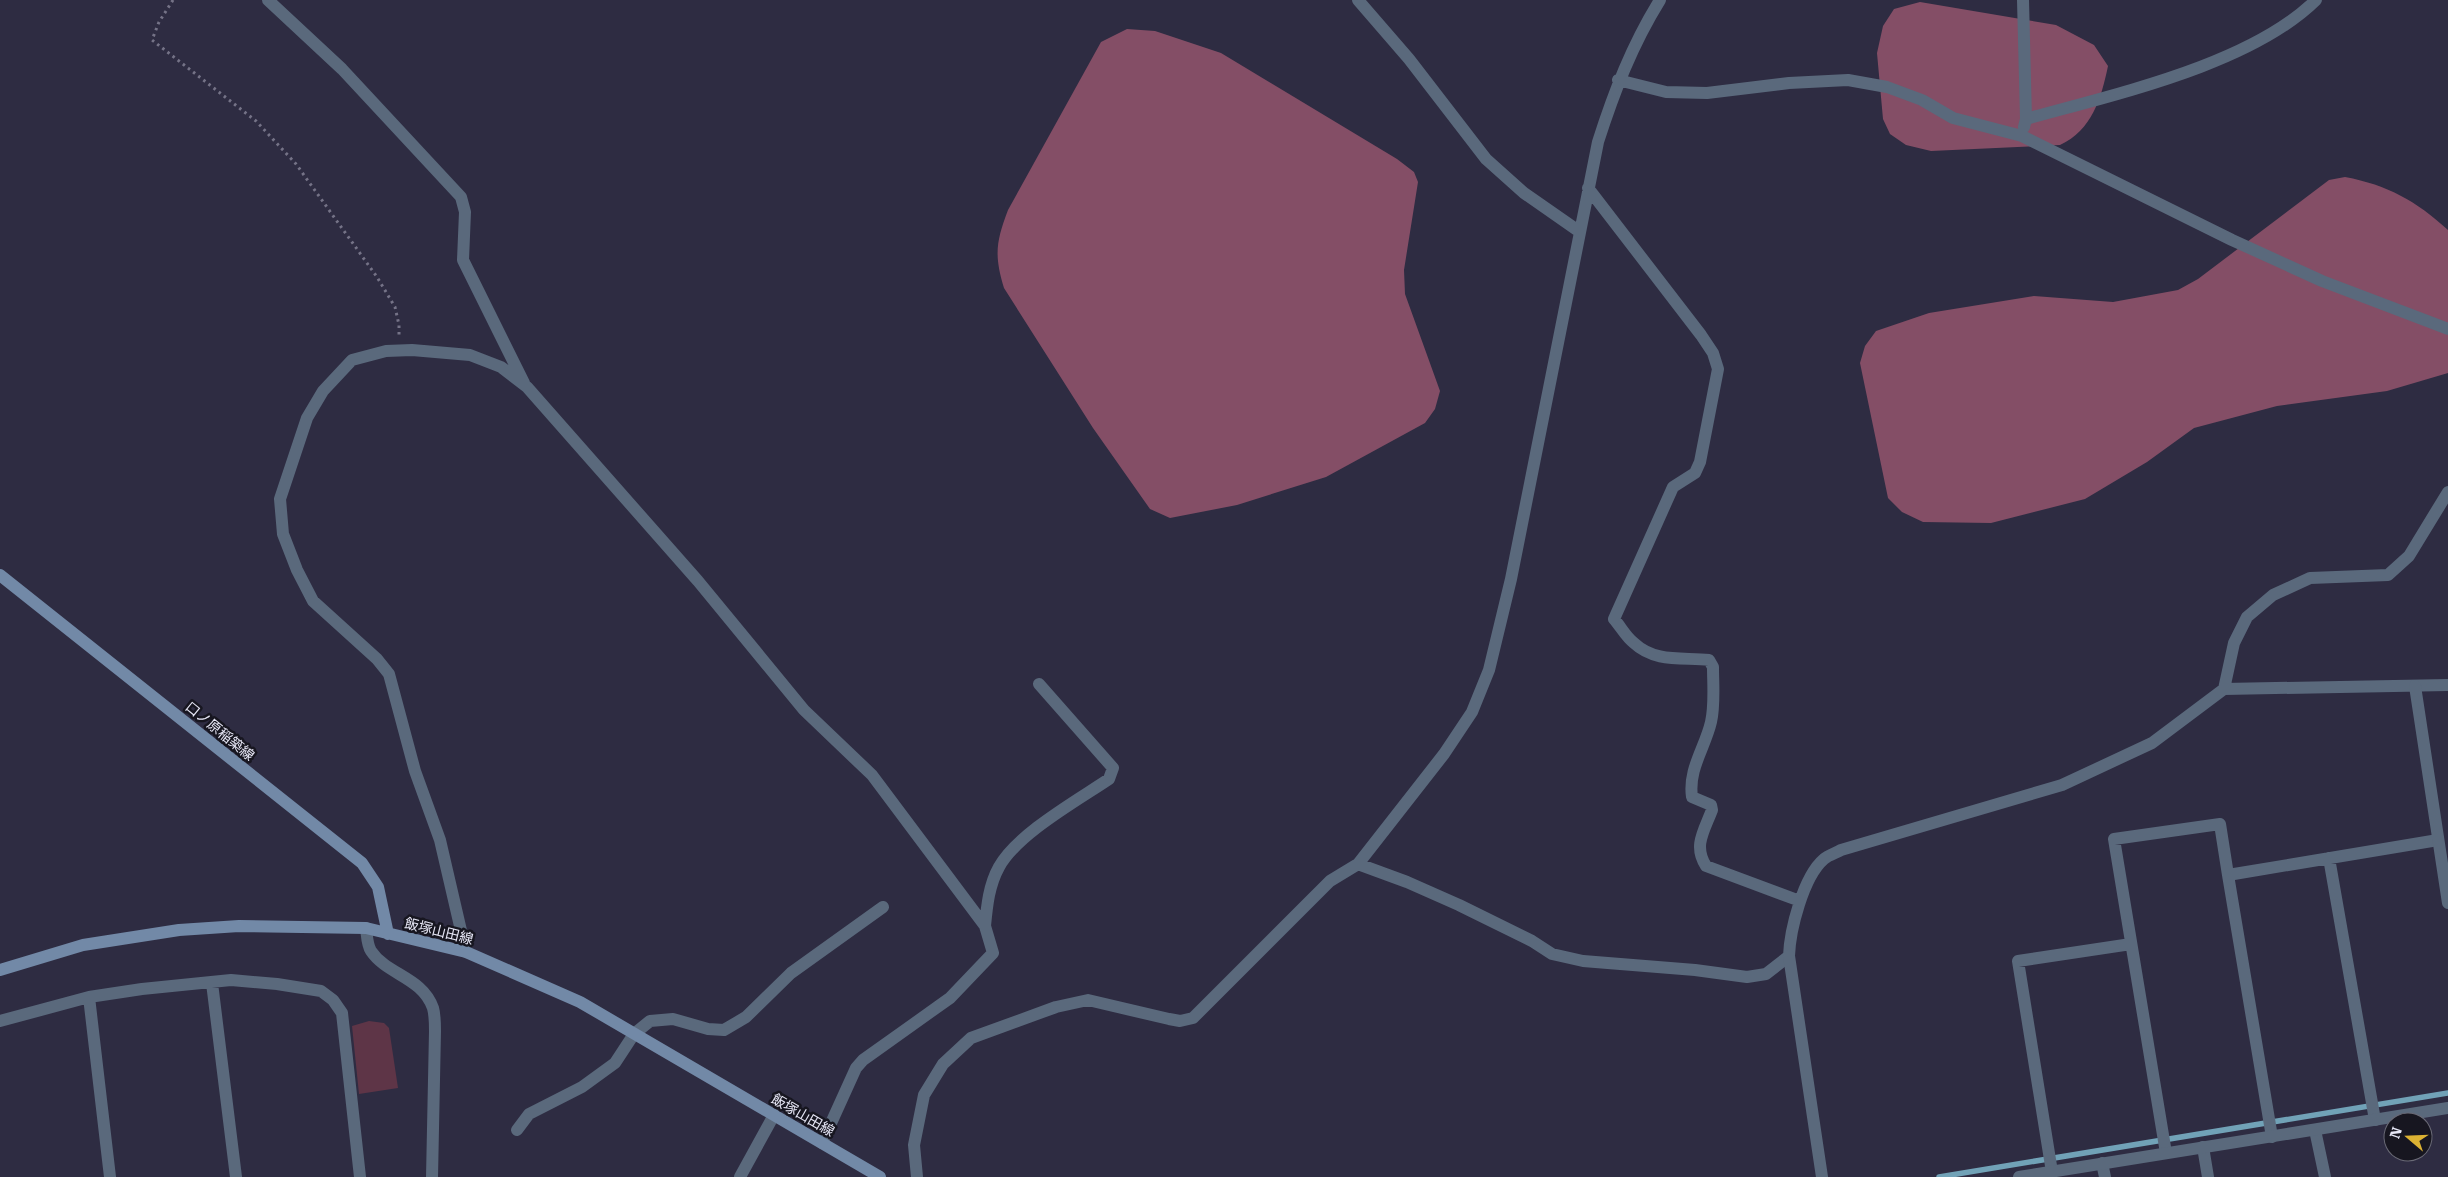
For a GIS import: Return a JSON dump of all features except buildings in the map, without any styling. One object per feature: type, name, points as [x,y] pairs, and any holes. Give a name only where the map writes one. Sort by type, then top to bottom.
[{"type":"main road","name":"口ノ原稲築線","points":[[0,575],[362,863],[378,888],[388,934]]},
{"type":"main road","name":"飯塚山田線","points":[[0,970],[83,945],[179,930],[239,926],[366,928],[466,952],[580,1002],[880,1177]]},
{"type":"street","points":[[268,0],[342,69],[461,196],[465,212],[463,260],[526,387]]},
{"type":"street","points":[[1358,0],[1409,59],[1486,159],[1524,193],[1580,232]]},
{"type":"street","points":[[917,1177],[914,1145],[924,1095],[943,1064],[971,1038],[1056,1006],[1088,1000],[1180,1021],[1193,1018],[1330,881],[1358,864],[1444,754],[1472,712],[1489,670],[1511,579],[1598,142],[1618,80],[1640,32],[1660,0]]},
{"type":"street","points":[[2022,136],[2026,119],[2023,0]]},
{"type":"street","points":[[2026,119],[2161,81],[2236,52],[2300,16],[2316,0]]},
{"type":"street","points":[[1618,80],[1666,92],[1707,93],[1789,83],[1848,80],[1887,87],[1922,100],[1953,118],[2022,136],[2232,240],[2304,273],[2448,329]]},
{"type":"street","points":[[1588,188],[1702,335],[1714,353],[1718,369],[1700,462],[1695,473],[1673,487],[1614,619],[1634,643],[1645,651],[1672,658],[1710,660],[1713,667],[1712,721],[1693,772],[1690,787],[1692,797],[1710,805],[1712,810],[1698,847],[1700,857],[1706,866],[1800,901]]},
{"type":"street","points":[[466,952],[440,840],[415,770],[389,674],[377,659],[314,601],[297,570],[283,534],[280,499],[307,418],[323,391],[352,360],[386,351],[399,350],[470,355],[501,367],[526,387],[698,581],[804,710],[872,775],[984,926],[993,952],[950,998],[864,1060],[856,1068],[822,1143]]},
{"type":"street","points":[[2224,689],[2234,643],[2247,617],[2273,595],[2310,578],[2388,575],[2409,556],[2448,492]]},
{"type":"street","points":[[984,926],[991,885],[1000,865],[1018,845],[1041,825],[1109,779],[1113,768],[1039,684]]},
{"type":"street","points":[[1822,1177],[1788,956],[1790,935],[1800,901],[1824,859],[1841,850],[2062,785],[2152,743],[2182,723],[2224,689],[2448,685]]},
{"type":"street","points":[[2415,686],[2448,903]]},
{"type":"street","points":[[2166,1153],[2114,839],[2220,824],[2272,1137]]},
{"type":"street","points":[[2228,875],[2438,840]]},
{"type":"street","points":[[2329,858],[2375,1120]]},
{"type":"street","points":[[1358,864],[1407,882],[1459,905],[1532,941],[1552,954],[1583,962],[1695,970],[1746,977],[1766,974],[1788,956]]},
{"type":"street","points":[[518,1130],[528,1114],[582,1087],[615,1063],[634,1034],[650,1021],[673,1020],[708,1029],[724,1030],[746,1017],[791,973],[883,907]]},
{"type":"street","points":[[366,928],[370,949],[382,964],[410,979],[425,994],[433,1008],[436,1031],[432,1177]]},
{"type":"street","points":[[2052,1172],[2018,962],[2131,944]]},
{"type":"street","points":[[0,1021],[89,997],[142,989],[231,980],[277,984],[321,991],[334,1000],[342,1013],[360,1177]]},
{"type":"street","points":[[212,983],[236,1177]]},
{"type":"street","points":[[89,997],[110,1177]]},
{"type":"street","points":[[2019,1177],[2448,1108]]},
{"type":"street","points":[[740,1177],[774,1115]]},
{"type":"street","points":[[2315,1130],[2325,1177]]},
{"type":"street","points":[[2203,1147],[2208,1177]]},
{"type":"street","points":[[2102,1163],[2105,1177]]},
{"type":"path","points":[[172,0],[159,22],[152,40],[256,121],[296,164],[377,277],[395,307],[399,325],[399,350]]},
{"type":"shaded area","points":[[1920,2],[2056,25],[2094,45],[2108,66],[2098,102],[2087,122],[2071,139],[2060,145],[1931,151],[1906,145],[1890,134],[1883,119],[1877,53],[1883,26],[1894,9]]},
{"type":"shaded area","points":[[1127,29],[1155,31],[1221,53],[1397,159],[1414,172],[1418,182],[1404,270],[1405,294],[1440,391],[1435,409],[1425,423],[1326,477],[1237,505],[1170,518],[1150,509],[1093,428],[1004,288],[998,257],[999,240],[1008,210],[1101,42]]},
{"type":"shaded area","points":[[2345,177],[2375,185],[2401,196],[2448,230],[2448,373],[2387,391],[2277,406],[2194,428],[2147,462],[2085,499],[1991,523],[1923,522],[1902,512],[1888,498],[1860,363],[1865,346],[1876,331],[1929,313],[2034,296],[2113,302],[2178,290],[2198,279],[2329,180]]},
{"type":"shaded area","points":[[369,1021],[384,1023],[389,1028],[398,1088],[359,1094],[352,1026]]},
{"type":"waterway","points":[[1939,1177],[2448,1093]]}]
